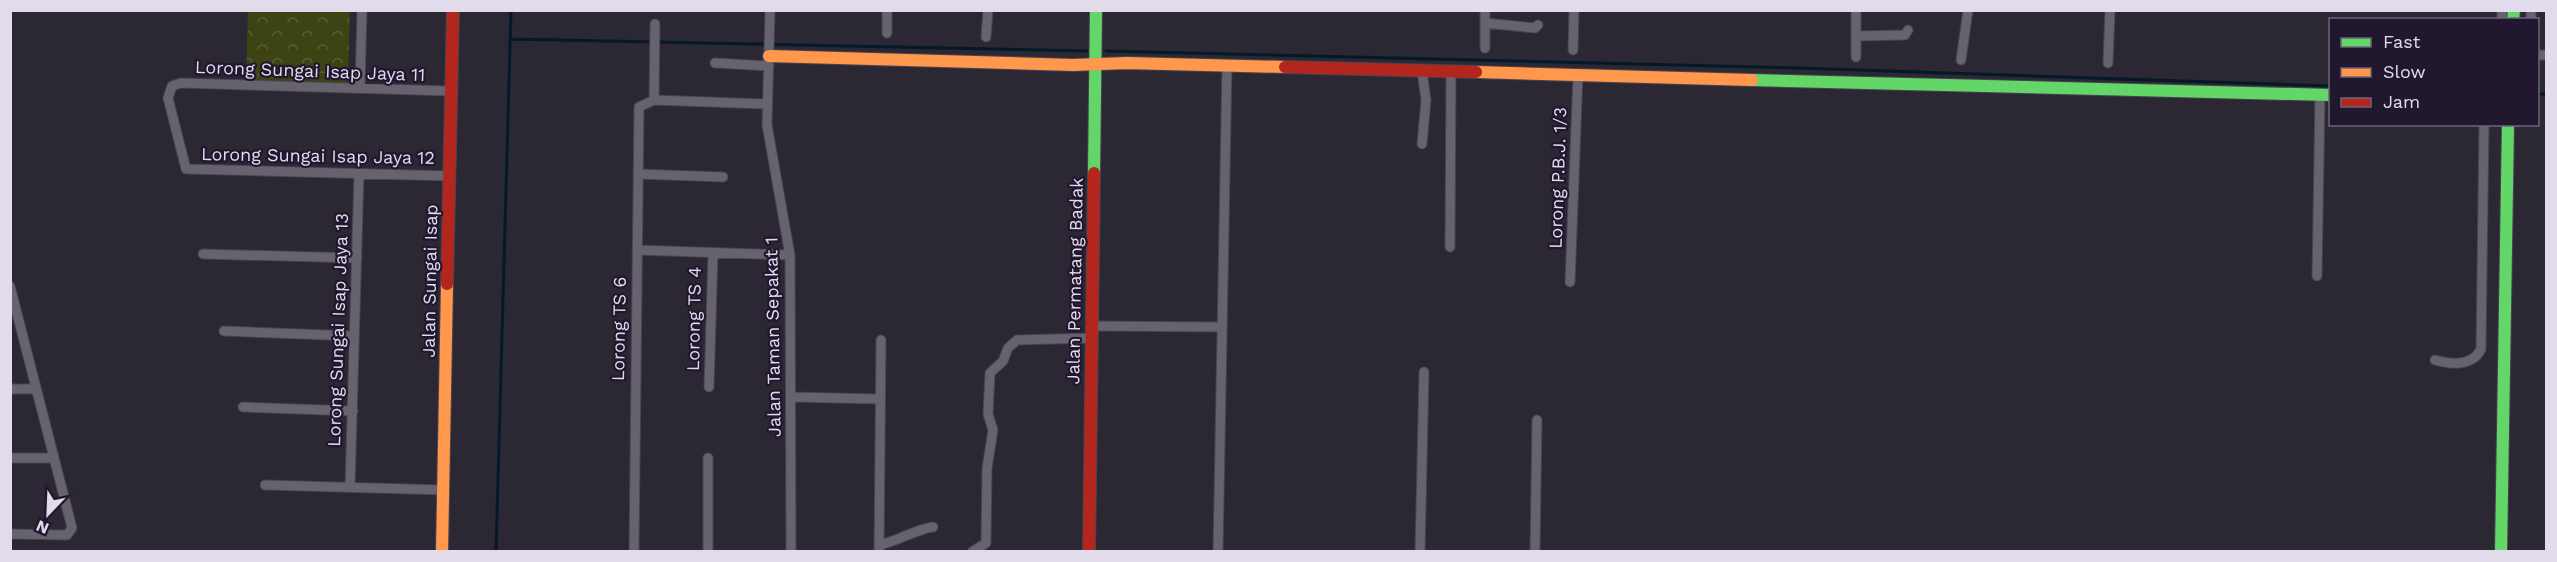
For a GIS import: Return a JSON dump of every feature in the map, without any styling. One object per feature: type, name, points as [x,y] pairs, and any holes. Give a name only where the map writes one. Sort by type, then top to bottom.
[{"type":"street","points":[[360,88],[362,10]]},
{"type":"street","name":"Jalan Sungai Isap","points":[[442,552],[453,10]]},
{"type":"street","name":"Jalan Taman Sepakat 1","points":[[770,10],[767,104],[770,145],[787,224],[790,255],[791,552]]},
{"type":"street","points":[[887,10],[887,33]]},
{"type":"street","points":[[986,37],[988,10]]},
{"type":"street","name":"Jalan Permatang Badak","points":[[1089,552],[1096,10]]},
{"type":"street","points":[[1485,10],[1485,48]]},
{"type":"street","points":[[1573,50],[1574,10]]},
{"type":"street","points":[[1856,10],[1856,57]]},
{"type":"street","points":[[1961,60],[1968,10]]},
{"type":"street","points":[[2108,63],[2109,10]]},
{"type":"street","points":[[1485,23],[1535,28],[1538,25]]},
{"type":"street","points":[[654,28],[654,100],[767,104]]},
{"type":"street","points":[[1857,36],[1905,34],[1908,30]]},
{"type":"street","points":[[715,63],[769,58],[1227,65],[2325,95],[2317,276]]},
{"type":"street","points":[[1218,552],[1227,65]]},
{"type":"street","points":[[1422,71],[1426,100],[1422,144]]},
{"type":"street","points":[[1450,247],[1451,71]]},
{"type":"street","name":"Lorong P.B.J. 1/3","points":[[1570,282],[1578,75]]},
{"type":"street","name":"Lorong Sungai Isap Jaya 11","points":[[186,169],[168,98],[170,89],[181,83],[452,91]]},
{"type":"street","name":"Lorong TS 6","points":[[634,552],[639,107],[654,100]]},
{"type":"street","points":[[2435,360],[2467,363],[2473,360],[2481,349],[2484,126]]},
{"type":"street","points":[[2501,552],[2508,126]]},
{"type":"street","name":"Lorong Sungai Isap Jaya 12","points":[[186,169],[450,176]]},
{"type":"street","name":"Lorong Sungai Isap Jaya 13","points":[[350,487],[359,173]]},
{"type":"street","points":[[638,174],[723,177]]},
{"type":"street","points":[[637,250],[790,255]]},
{"type":"street","name":"Lorong TS 4","points":[[709,387],[713,253]]},
{"type":"street","points":[[203,254],[357,258]]},
{"type":"street","points":[[10,286],[14,317],[36,388],[71,532],[67,535],[10,534]]},
{"type":"street","points":[[972,552],[986,543],[987,468],[993,430],[988,414],[990,373],[1003,361],[1008,348],[1017,340],[1092,332],[1222,327]]},
{"type":"street","points":[[224,332],[354,336]]},
{"type":"street","points":[[880,340],[879,548],[916,529],[933,527]]},
{"type":"street","points":[[1420,552],[1424,372]]},
{"type":"street","points":[[10,388],[36,388]]},
{"type":"street","points":[[791,397],[880,399]]},
{"type":"street","points":[[243,407],[353,411]]},
{"type":"street","points":[[1535,552],[1536,420]]},
{"type":"street","points":[[10,458],[54,458]]},
{"type":"street","points":[[708,458],[708,552]]},
{"type":"street","points":[[265,485],[444,490]]},
{"type":"green space","points":[[248,11],[350,11],[348,84],[246,81]]},
{"type":"waterway","points":[[496,552],[511,10]]},
{"type":"waterway","points":[[510,39],[1087,51]]},
{"type":"waterway","points":[[1106,51],[1800,68],[2329,86]]},
{"type":"waterway","points":[[2539,94],[2546,94]]},
{"type":"traffic: fast","points":[[1094,173],[1096,10]]},
{"type":"traffic: fast","points":[[2513,18],[2514,10]]},
{"type":"traffic: fast","points":[[1752,80],[2329,95]]},
{"type":"traffic: fast","points":[[2501,552],[2508,126]]},
{"type":"traffic: slow","points":[[769,56],[1073,65],[1127,63],[1285,67]]},
{"type":"traffic: slow","points":[[1476,72],[1752,80]]},
{"type":"traffic: slow","points":[[442,552],[447,284]]},
{"type":"traffic: jam","points":[[447,284],[453,10]]},
{"type":"traffic: jam","points":[[1285,67],[1476,72]]},
{"type":"traffic: jam","points":[[1089,552],[1094,173]]}]
